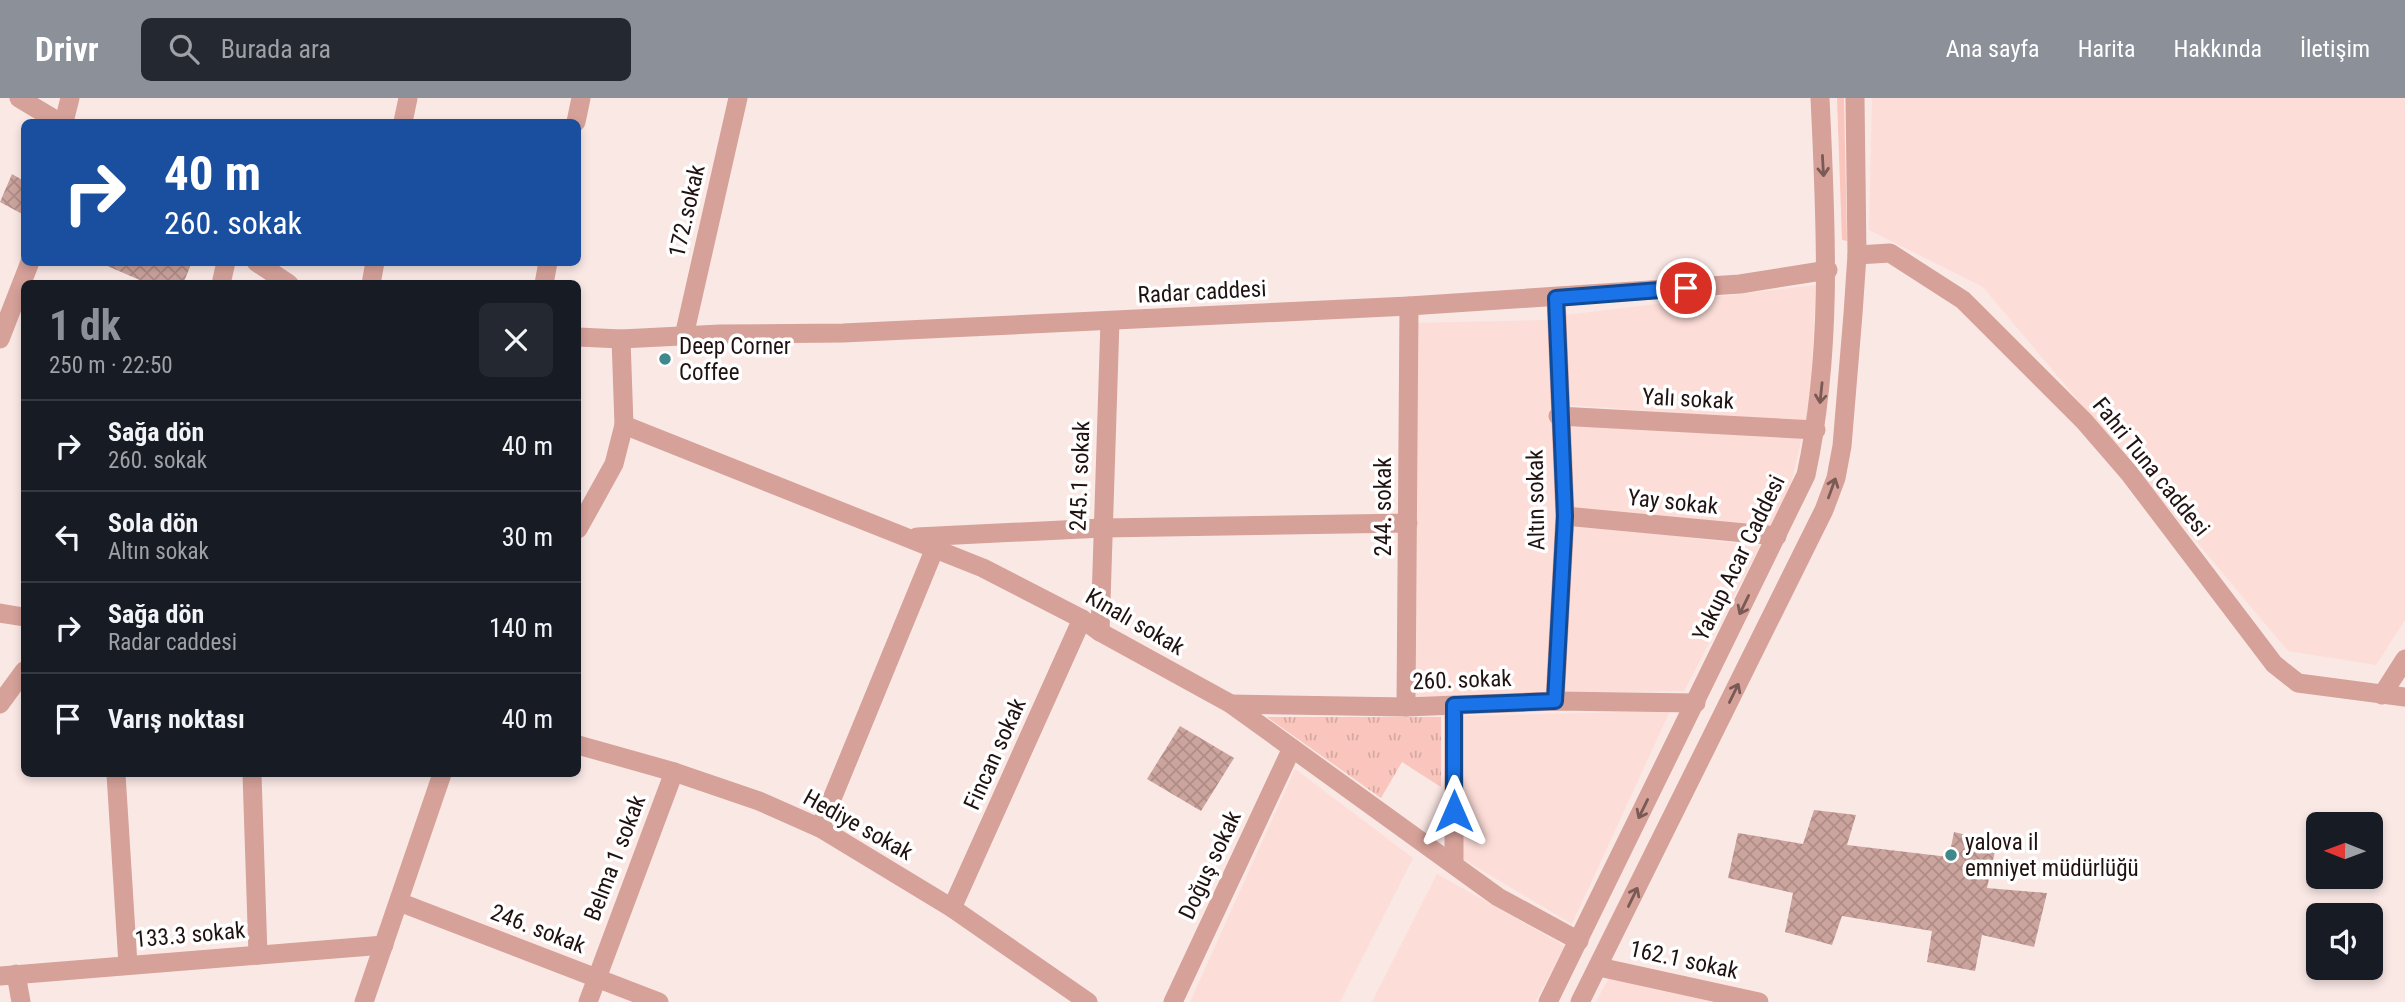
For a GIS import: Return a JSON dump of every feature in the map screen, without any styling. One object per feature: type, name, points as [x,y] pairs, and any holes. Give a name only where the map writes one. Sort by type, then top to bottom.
[{"type":"street","points":[[19,98],[57,119]]},
{"type":"street","points":[[63,119],[69,98]]},
{"type":"street","points":[[404,119],[408,98]]},
{"type":"street","points":[[577,119],[581,98]]},
{"type":"street","name":"172.sokak","points":[[684,336],[737,98]]},
{"type":"street","name":"Yakup Acar Caddesi","points":[[1548,1002],[1806,475],[1821,394],[1828,270],[1820,98]]},
{"type":"street","points":[[1580,1002],[1824,510],[1836,478],[1843,433],[1857,256],[1855,98]]},
{"type":"street","name":"Fahri Tuna caddesi","points":[[1857,256],[1890,253],[1963,300],[2084,421],[2129,473],[2274,664],[2298,683],[2405,697]]},
{"type":"street","points":[[262,266],[283,280]]},
{"type":"street","name":"Radar caddesi","points":[[581,337],[621,339],[843,333],[1409,306],[1740,284],[1828,270]]},
{"type":"street","points":[[0,339],[21,285]]},
{"type":"street","name":"Altın sokak","points":[[1555,701],[1565,516],[1556,298]]},
{"type":"street","name":"244. sokak","points":[[1406,707],[1409,306]]},
{"type":"street","name":"245.1 sokak","points":[[1100,632],[1110,320]]},
{"type":"street","points":[[581,524],[614,464],[624,425],[621,339]]},
{"type":"street","name":"Yalı sokak","points":[[1559,416],[1816,430]]},
{"type":"street","name":"Kınalı sokak","points":[[624,425],[983,568],[1082,619],[1100,632],[1231,704],[1498,897],[1579,941]]},
{"type":"street","name":"Yay sokak","points":[[1565,516],[1777,536]]},
{"type":"street","points":[[908,538],[1103,528],[1408,523]]},
{"type":"street","points":[[820,828],[935,548]]},
{"type":"street","points":[[0,613],[21,616]]},
{"type":"street","name":"Fincan sokak","points":[[953,908],[1082,619]]},
{"type":"street","points":[[2382,695],[2405,659]]},
{"type":"street","points":[[0,704],[21,675]]},
{"type":"street","name":"260. sokak","points":[[1231,704],[1406,707],[1555,701],[1696,703]]},
{"type":"street","points":[[1454,705],[1454,863]]},
{"type":"street","name":"Hediye sokak","points":[[581,746],[674,772],[759,801],[820,828],[953,908],[1088,1002]]},
{"type":"street","name":"Doğuş sokak","points":[[1173,1002],[1292,748]]},
{"type":"street","name":"Belma 1 sokak","points":[[588,1002],[674,772]]},
{"type":"street","points":[[116,777],[128,965]]},
{"type":"street","points":[[252,777],[258,955]]},
{"type":"street","points":[[364,1002],[441,777]]},
{"type":"street","name":"246. sokak","points":[[399,902],[659,1002]]},
{"type":"street","name":"133.3 sokak","points":[[8,975],[384,945]]},
{"type":"street","name":"162.1 sokak","points":[[1599,967],[1759,1002]]},
{"type":"street","points":[[8,975],[21,1002]]},
{"type":"shaded area","points":[[1872,98],[2405,98],[2405,620],[2376,665],[2288,651],[1983,287],[1869,230]]},
{"type":"shaded area","points":[[1816,285],[1809,423],[1569,405],[1565,315]]},
{"type":"shaded area","points":[[1552,320],[1558,523],[1548,693],[1416,697],[1417,323]]},
{"type":"shaded area","points":[[1568,426],[1802,436],[1791,484],[1775,529],[1572,510]]},
{"type":"shaded area","points":[[1572,524],[1760,546],[1684,691],[1563,693]]},
{"type":"shaded area","points":[[1670,711],[1572,924],[1463,859],[1463,716]]},
{"type":"shaded area","points":[[1295,769],[1413,858],[1340,1002],[1190,1002]]},
{"type":"shaded area","points":[[1437,874],[1565,946],[1535,1002],[1372,1002]]},
{"type":"shaded area","points":[[1609,978],[1718,1002],[1596,1002]]},
{"type":"green space","points":[[1837,98],[1844,98],[1847,241],[1842,240]]},
{"type":"green space","points":[[1267,717],[1441,717],[1441,787],[1402,762],[1381,798]]},
{"type":"building","points":[[12,174],[21,179],[21,213],[0,202]]},
{"type":"building","points":[[107,266],[190,266],[185,280],[140,280]]},
{"type":"building","points":[[1180,726],[1234,758],[1201,811],[1147,779]]},
{"type":"building","points":[[1814,810],[1856,815],[1847,845],[1949,857],[1954,832],[1997,842],[1987,888],[2047,893],[2034,947],[1982,935],[1975,971],[1927,962],[1932,931],[1842,916],[1832,945],[1785,932],[1793,893],[1728,878],[1738,833],[1803,844]]},
{"type":"place","name":"Deep Corner Coffee","points":[[665,359]]},
{"type":"place","name":"yalova il emniyet müdürlüğü","points":[[1951,855]]},
{"type":"route","points":[[1454,811],[1454,705],[1555,701],[1565,516],[1556,298],[1686,288]]}]
